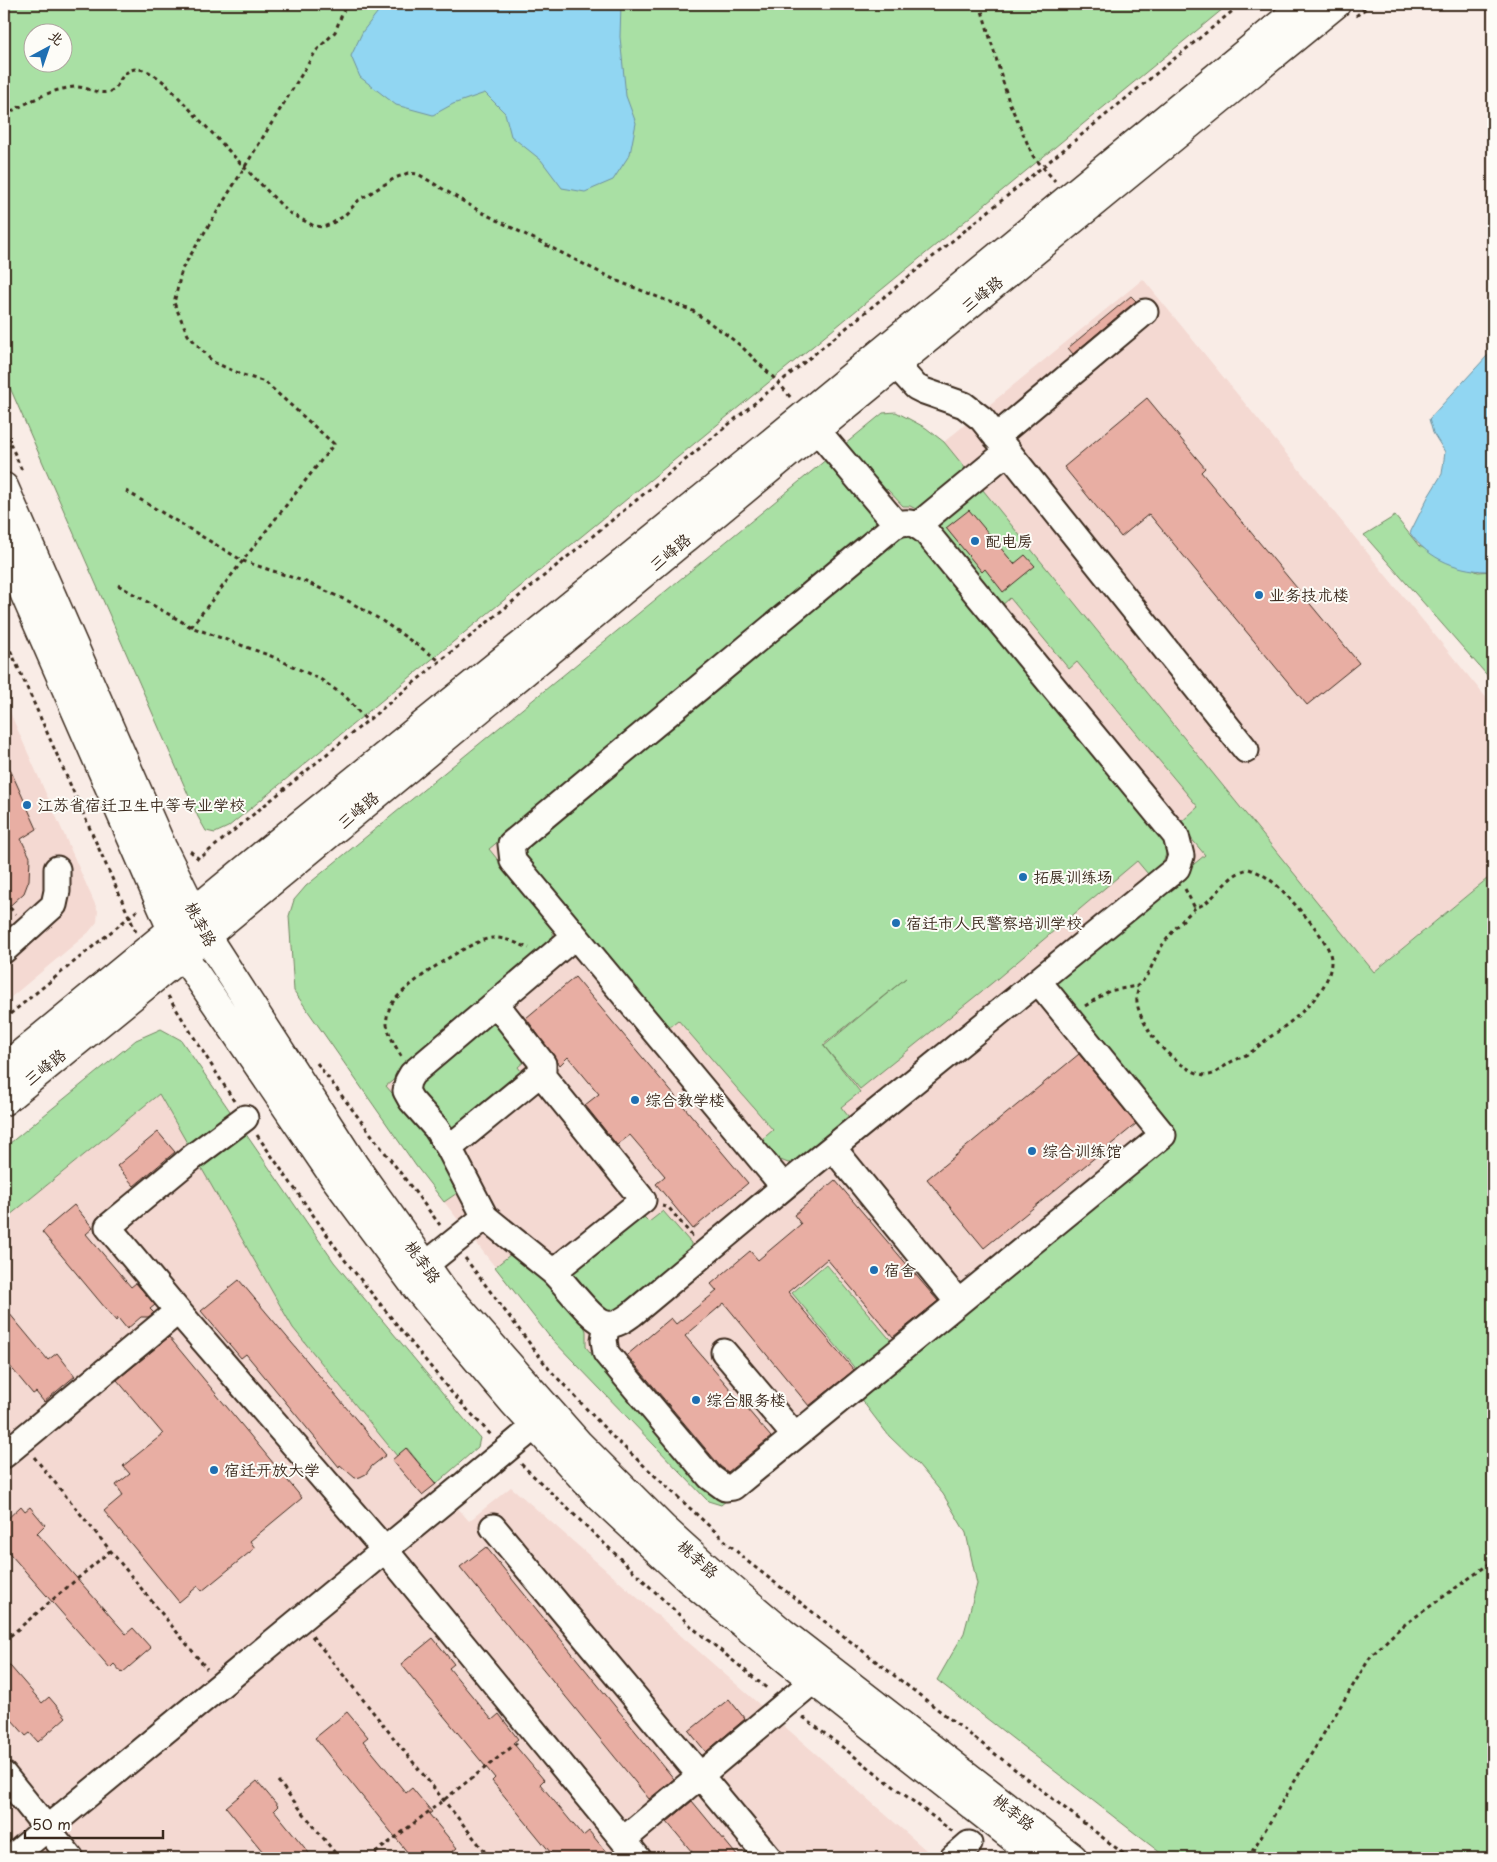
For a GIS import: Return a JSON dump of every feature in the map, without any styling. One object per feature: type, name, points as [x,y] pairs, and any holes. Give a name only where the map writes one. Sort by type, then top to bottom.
[{"type":"main road","name":"三峰路","points":[[889,358],[1069,198],[1305,4]]},
{"type":"main road","name":"三峰路","points":[[4,1068],[194,911],[1336,4]]},
{"type":"main road","name":"三峰路","points":[[4,1101],[206,936],[811,422]]},
{"type":"main road","name":"桃李路","points":[[14,481],[162,847],[206,936],[354,1166],[417,1272]]},
{"type":"main road","name":"桃李路","points":[[4,547],[183,955],[334,1178],[543,1419],[601,1498],[679,1571],[813,1681],[1039,1858]]},
{"type":"main road","name":"桃李路","points":[[543,1419],[579,1444],[663,1528],[782,1632],[1073,1858]]},
{"type":"lane","points":[[784,1187],[512,861],[511,844],[907,525],[1002,444],[1145,312]]},
{"type":"lane","points":[[889,358],[916,387],[973,410],[1246,750]]},
{"type":"lane","points":[[575,936],[412,1074],[408,1080],[406,1091],[411,1100],[436,1128],[449,1148],[485,1218],[563,1281],[594,1318],[607,1324],[620,1322],[632,1314],[784,1187],[1177,868],[1181,856],[1176,836],[932,540],[907,525],[811,422]]},
{"type":"lane","points":[[4,950],[54,905],[57,891],[57,869]]},
{"type":"lane","points":[[607,1324],[604,1340],[606,1353],[710,1477],[725,1488],[733,1487],[1163,1134],[1038,981]]},
{"type":"lane","points":[[449,1148],[543,1071],[542,1064],[496,1004]]},
{"type":"lane","points":[[541,1074],[642,1200],[553,1272]]},
{"type":"lane","points":[[245,1118],[194,1156],[108,1227],[178,1311],[385,1550],[631,1849],[700,1776],[813,1681]]},
{"type":"lane","points":[[833,1148],[958,1302]]},
{"type":"lane","points":[[417,1272],[485,1218]]},
{"type":"lane","points":[[12,1448],[178,1311]]},
{"type":"lane","points":[[724,1352],[795,1436]]},
{"type":"lane","points":[[11,1858],[543,1419]]},
{"type":"lane","points":[[493,1527],[769,1858]]},
{"type":"lane","points":[[4,1775],[71,1858]]},
{"type":"path","points":[[191,627],[334,444],[264,382],[213,362],[188,335],[174,303],[182,269],[316,51],[335,32],[346,4]]},
{"type":"path","points":[[980,4],[1009,102],[1033,156],[1069,198]]},
{"type":"path","points":[[177,877],[1241,4]]},
{"type":"path","points":[[4,115],[52,92],[65,88],[78,87],[98,92],[111,92],[118,86],[124,75],[132,69],[145,70],[166,84],[288,212],[314,226],[322,227],[344,216],[359,200],[395,178],[408,173],[418,174],[481,212],[615,280],[693,311],[734,340],[779,383],[811,422]]},
{"type":"path","points":[[4,429],[14,481]]},
{"type":"path","points":[[126,491],[243,561],[306,582],[350,602],[381,620],[440,661]]},
{"type":"path","points":[[118,585],[191,627],[270,656],[320,679],[346,697],[367,721]]},
{"type":"path","points":[[188,848],[199,859]]},
{"type":"path","points":[[1064,1013],[1083,1007],[1109,991],[1137,986],[1144,981],[1164,944],[1195,908],[1204,904],[1230,879],[1242,871],[1258,872],[1278,886],[1302,911],[1328,950],[1331,960],[1325,982],[1309,1004],[1252,1050],[1212,1075],[1205,1076],[1196,1073],[1174,1059],[1154,1039],[1138,1005],[1136,995],[1139,988],[1137,986]]},
{"type":"path","points":[[4,1019],[156,895]]},
{"type":"path","points":[[412,1074],[393,1042],[386,1019],[392,1002],[408,987],[455,953],[477,942],[493,938],[513,942],[542,952],[549,958]]},
{"type":"path","points":[[642,1200],[669,1208],[706,1252]]},
{"type":"path","points":[[12,1448],[110,1551],[220,1686]]},
{"type":"path","points":[[4,1641],[110,1551]]},
{"type":"path","points":[[1248,1858],[1371,1656],[1400,1628],[1493,1560]]},
{"type":"path","points":[[299,1620],[490,1858]]},
{"type":"path","points":[[369,1858],[533,1730]]},
{"type":"path","points":[[278,1782],[339,1858]]},
{"type":"shaded area","name":"宿迁市人民警察培训学校","points":[[1143,279],[1493,706],[1493,874],[721,1505],[708,1501],[549,1336],[416,1166],[294,991],[867,505]]},
{"type":"shaded area","name":"江苏省宿迁卫生中等专业学校","points":[[4,699],[98,911],[97,922],[88,933],[4,1003]]},
{"type":"shaded area","name":"宿迁开放大学","points":[[159,1094],[406,1448],[469,1521],[511,1487],[935,1858],[4,1858],[4,1220]]},
{"type":"green space","points":[[4,4],[1229,4],[228,827],[215,833],[206,831],[198,817],[4,374]]},
{"type":"green space","points":[[896,412],[926,428],[944,442],[1374,972],[1493,874],[1493,1858],[1167,1858],[937,1680],[964,1633],[977,1584],[966,1533],[943,1494],[918,1464],[889,1436],[857,1394],[1171,1137],[1052,981],[1205,855],[1179,824],[1198,807],[1077,662],[1069,669],[1010,598],[999,608],[916,509],[910,506],[903,506],[887,489],[867,505],[883,525],[489,849],[552,927],[553,940],[551,950],[386,1086],[443,1152],[460,1191],[444,1202],[416,1166],[294,991],[289,916],[294,900],[306,886],[883,413]]},
{"type":"green space","points":[[1395,516],[1419,546],[1478,572],[1493,571],[1493,682],[1364,535]]},
{"type":"green space","points":[[908,535],[918,541],[1164,842],[1166,853],[1163,861],[1148,874],[1137,861],[992,983],[860,1089],[824,1046],[906,978],[823,1045],[860,1092],[841,1107],[852,1121],[800,1162],[788,1163],[773,1157],[759,1142],[773,1130],[678,1020],[664,1031],[525,867],[523,851],[527,842],[895,537]]},
{"type":"green space","points":[[491,1024],[497,1024],[526,1060],[518,1067],[524,1075],[456,1135],[418,1097],[419,1086]]},
{"type":"green space","points":[[161,1029],[181,1040],[334,1262],[480,1438],[478,1447],[436,1484],[407,1448],[397,1456],[293,1328],[159,1094],[4,1220],[4,1148],[136,1040]]},
{"type":"green space","points":[[663,1211],[691,1243],[691,1248],[615,1313],[602,1314],[567,1268],[643,1216],[649,1222]]},
{"type":"green space","points":[[511,1254],[554,1288],[584,1326],[586,1331],[586,1347],[601,1366],[732,1496],[721,1505],[708,1501],[549,1336],[495,1267]]},
{"type":"green space","points":[[826,1264],[893,1343],[858,1372],[792,1293]]},
{"type":"water","points":[[384,4],[621,4],[620,37],[626,96],[636,123],[630,154],[613,180],[585,192],[562,188],[541,160],[511,136],[505,113],[485,93],[453,104],[433,115],[396,105],[360,77],[351,56],[363,31]]},
{"type":"water","points":[[1493,353],[1493,571],[1481,571],[1446,563],[1426,550],[1410,533],[1442,474],[1445,452],[1433,433],[1429,419],[1487,356]]},
{"type":"building","points":[[1131,296],[1136,301],[1073,354],[1068,348]]},
{"type":"building","points":[[1147,398],[1205,468],[1201,472],[1359,663],[1307,705],[1149,514],[1121,537],[1064,467]]},
{"type":"building","name":"配电房","points":[[969,510],[1014,564],[1025,555],[1035,566],[1003,592],[985,569],[982,572],[946,528]]},
{"type":"building","points":[[4,756],[37,829],[21,839],[30,857],[29,880],[24,893],[4,911]]},
{"type":"building","name":"综合教学楼","points":[[575,977],[748,1183],[693,1229],[656,1184],[665,1176],[630,1135],[617,1145],[585,1105],[599,1094],[568,1057],[560,1065],[526,1018]]},
{"type":"building","name":"综合训练馆","points":[[1079,1054],[1136,1124],[984,1248],[927,1179]]},
{"type":"building","points":[[158,1132],[175,1152],[134,1186],[117,1166]]},
{"type":"building","points":[[835,1180],[938,1301],[893,1337],[827,1259],[788,1292],[854,1370],[809,1406],[724,1303],[685,1336],[771,1437],[728,1472],[720,1466],[627,1355],[671,1318],[676,1324],[717,1291],[711,1284],[750,1251],[758,1260],[801,1224],[794,1215]]},
{"type":"building","points":[[74,1205],[93,1228],[86,1234],[131,1287],[136,1283],[155,1305],[150,1309],[154,1313],[148,1317],[141,1317],[127,1329],[118,1318],[116,1321],[42,1232]]},
{"type":"building","points":[[239,1280],[386,1455],[372,1466],[366,1474],[355,1478],[340,1465],[339,1467],[246,1354],[241,1358],[201,1311]]},
{"type":"building","points":[[4,1307],[48,1360],[57,1353],[75,1376],[44,1402],[36,1392],[33,1394],[4,1359]]},
{"type":"building","points":[[169,1337],[302,1498],[250,1541],[255,1548],[202,1591],[198,1586],[179,1602],[104,1511],[123,1495],[116,1485],[130,1474],[123,1466],[163,1434],[117,1380]]},
{"type":"building","points":[[406,1448],[436,1484],[422,1495],[392,1460]]},
{"type":"building","points":[[21,1506],[25,1511],[30,1507],[45,1525],[37,1533],[126,1634],[133,1628],[151,1648],[122,1673],[114,1664],[110,1668],[4,1547],[4,1522]]},
{"type":"building","points":[[486,1547],[674,1779],[649,1799],[460,1567]]},
{"type":"building","points":[[433,1638],[454,1664],[449,1668],[492,1720],[499,1714],[518,1739],[513,1743],[544,1780],[540,1784],[583,1836],[589,1831],[611,1858],[555,1858],[492,1781],[495,1778],[401,1664]]},
{"type":"building","points":[[4,1659],[42,1703],[49,1697],[66,1717],[38,1742],[30,1733],[26,1736],[4,1711]]},
{"type":"building","points":[[729,1699],[745,1719],[706,1752],[689,1731]]},
{"type":"building","points":[[347,1712],[368,1737],[363,1741],[406,1793],[412,1788],[432,1812],[429,1814],[457,1848],[452,1852],[457,1858],[412,1858],[315,1738]]},
{"type":"building","points":[[257,1781],[278,1806],[274,1810],[313,1858],[268,1858],[226,1807]]},
{"type":"building","points":[[692,1801],[739,1858],[697,1858],[667,1822]]},
{"type":"place","name":"配电房","points":[[975,541]]},
{"type":"place","name":"业务技术楼","points":[[1259,595]]},
{"type":"place","name":"江苏省宿迁卫生中等专业学校","points":[[27,805]]},
{"type":"place","name":"拓展训练场","points":[[1023,877]]},
{"type":"place","name":"宿迁市人民警察培训学校","points":[[896,923]]},
{"type":"place","name":"综合教学楼","points":[[635,1100]]},
{"type":"place","name":"综合训练馆","points":[[1032,1151]]},
{"type":"place","name":"宿舍","points":[[874,1270]]},
{"type":"place","name":"综合服务楼","points":[[696,1400]]},
{"type":"place","name":"宿迁开放大学","points":[[214,1470]]}]
